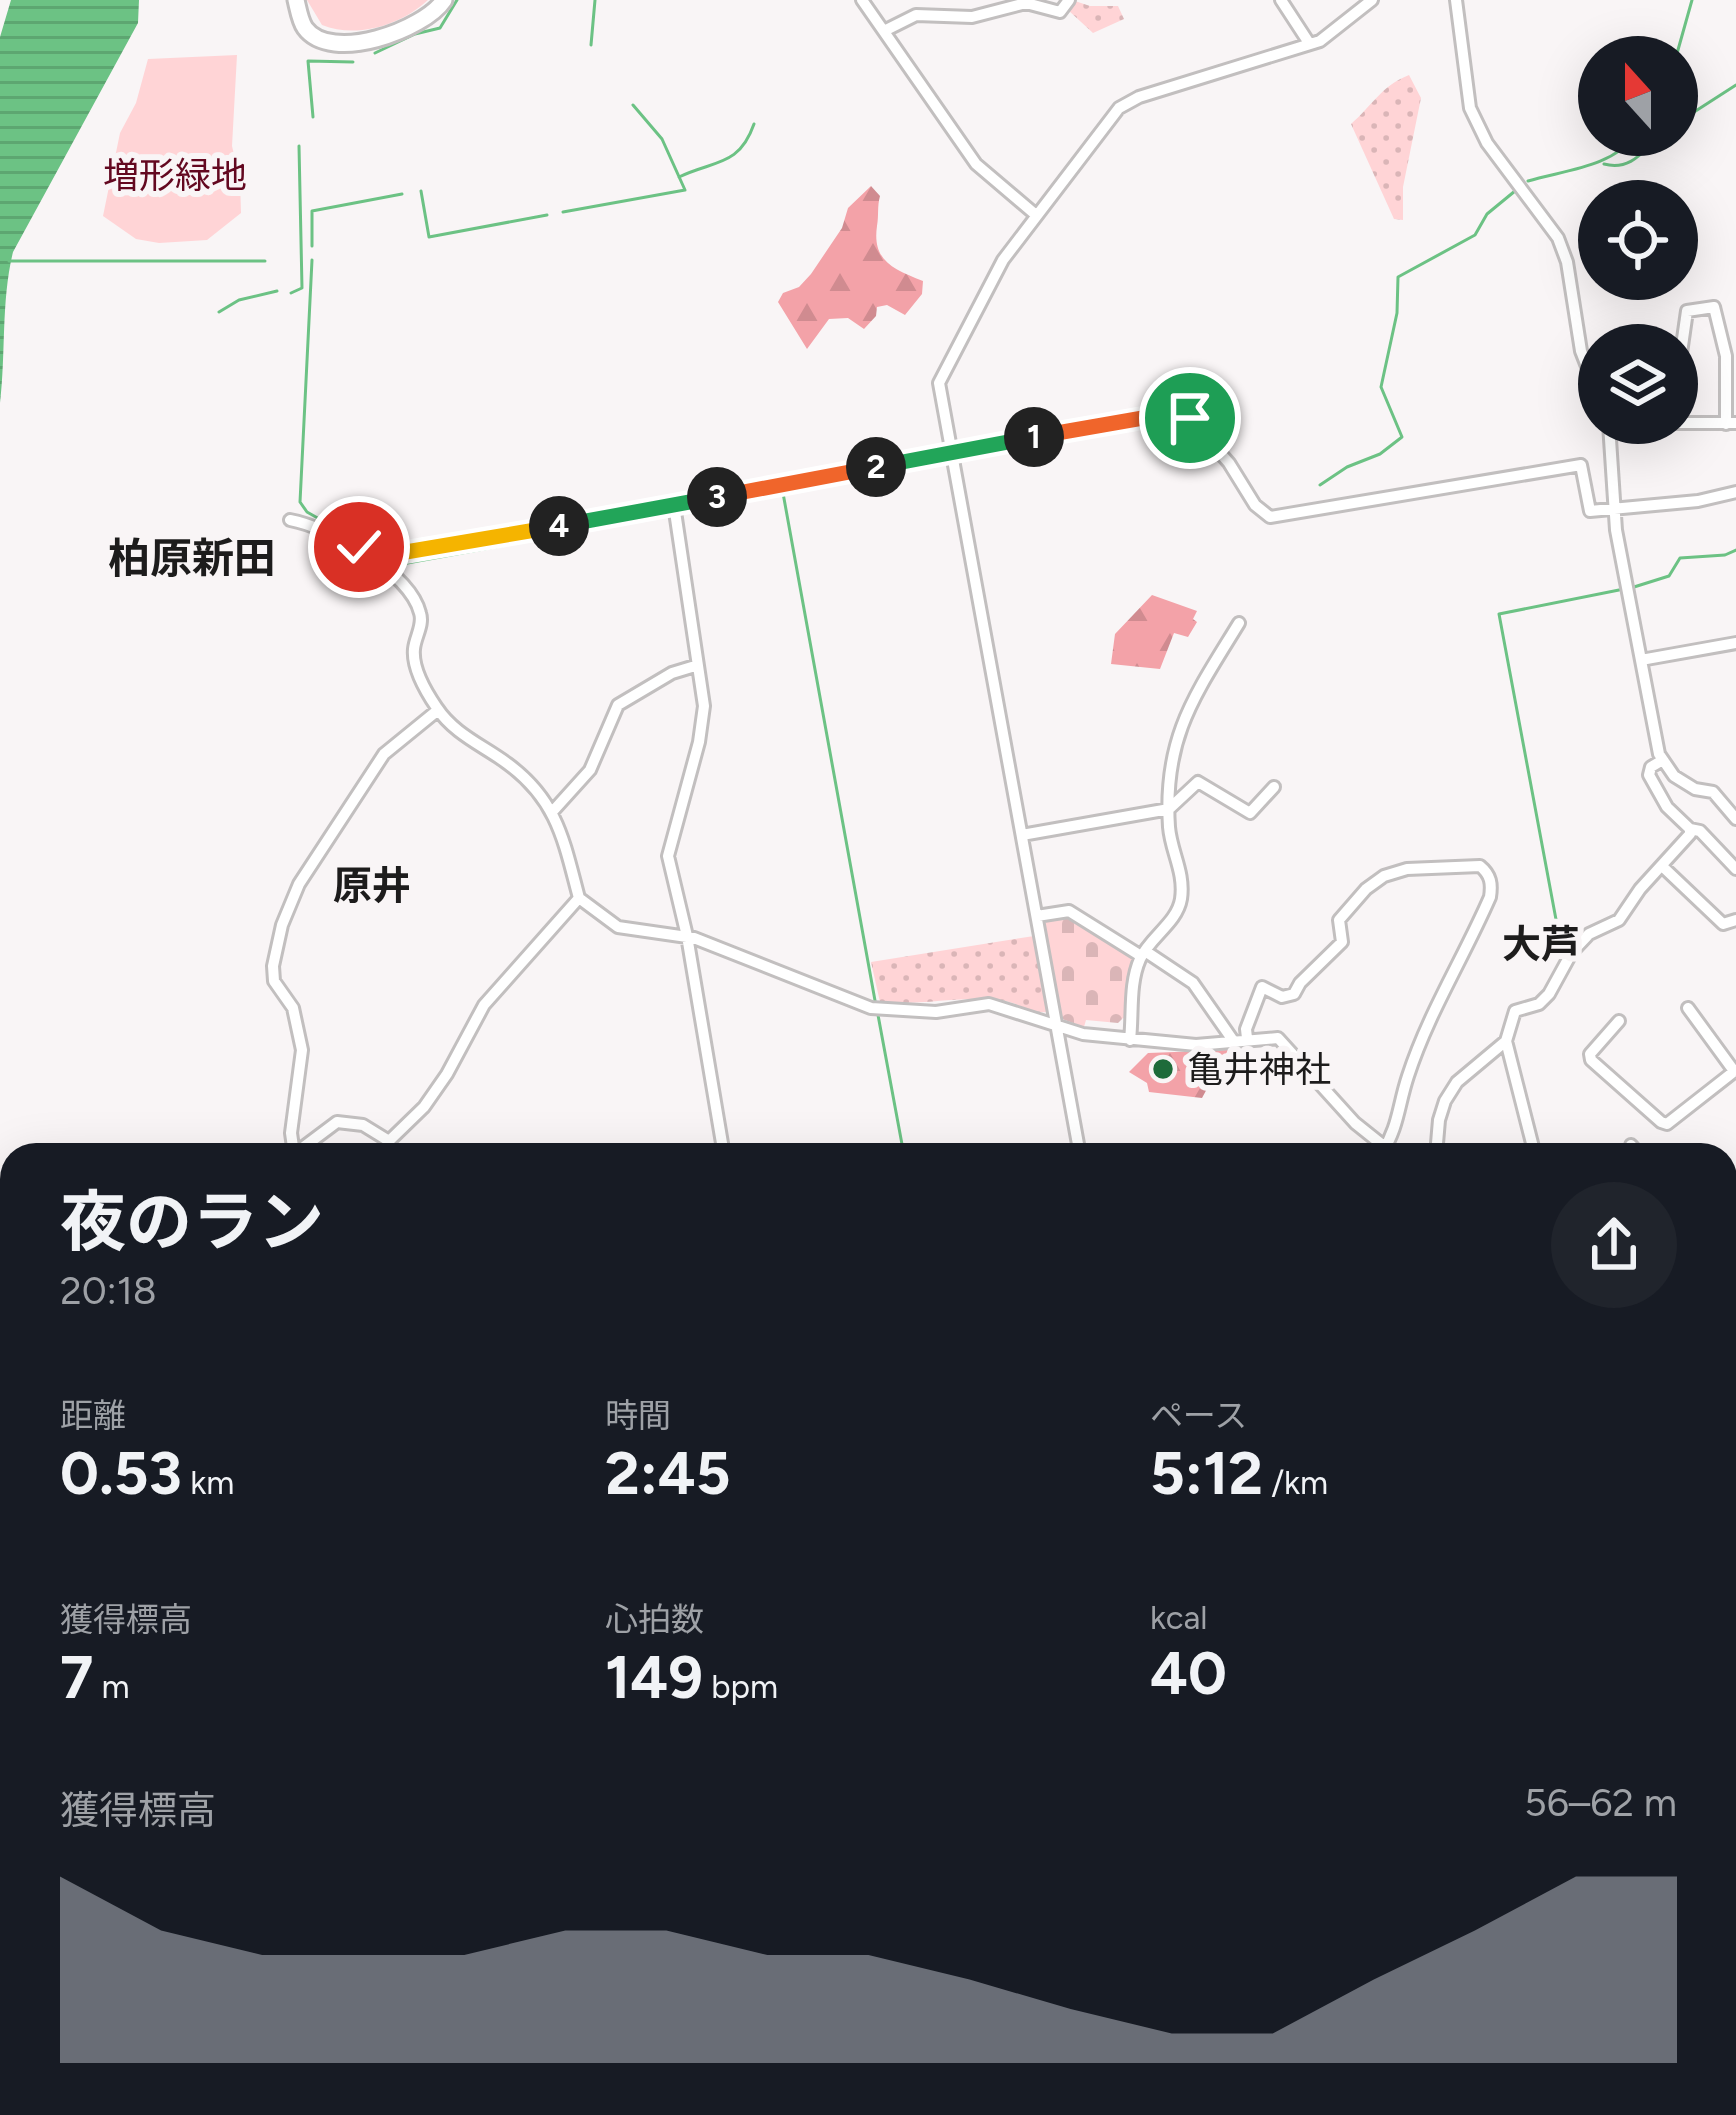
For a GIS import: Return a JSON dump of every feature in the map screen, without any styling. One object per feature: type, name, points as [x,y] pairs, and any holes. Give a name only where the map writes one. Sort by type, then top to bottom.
[{"type":"street","points":[[296,0],[305,28],[322,40],[362,50],[435,13],[444,0]]},
{"type":"street","points":[[862,0],[976,164],[1036,215]]},
{"type":"street","points":[[884,31],[916,15],[972,17],[1026,3],[1060,12],[1069,0]]},
{"type":"street","points":[[1281,0],[1309,43]]},
{"type":"street","points":[[1078,1143],[939,383],[1003,260],[1103,125],[1129,101],[1331,34],[1372,0]]},
{"type":"street","points":[[1456,0],[1470,108],[1487,142],[1558,238],[1567,262],[1578,332]]},
{"type":"street","points":[[1685,324],[1687,311],[1714,307],[1726,356],[1731,423],[1698,423]]},
{"type":"street","points":[[377,562],[386,555],[675,511],[952,452],[1183,411],[1229,463],[1255,505],[1270,517],[1581,465],[1590,511],[1698,502],[1736,492]]},
{"type":"street","points":[[1610,444],[1615,511],[1661,760],[1685,784],[1713,793],[1736,819]]},
{"type":"street","points":[[675,511],[703,720],[668,856],[687,936],[722,1143]]},
{"type":"street","points":[[290,520],[334,535],[377,562],[414,600],[421,613],[413,652],[416,669],[438,710],[448,723],[517,772],[553,811],[579,898],[618,927],[687,936],[875,1008],[936,1012],[989,1004],[1057,1028],[1196,1045],[1278,1038],[1376,1143]]},
{"type":"street","points":[[1130,1040],[1132,985],[1143,953],[1170,921],[1181,899],[1169,809],[1179,727],[1239,623]]},
{"type":"street","points":[[1641,660],[1736,643]]},
{"type":"street","points":[[553,811],[590,770],[618,705],[672,673],[695,666]]},
{"type":"street","points":[[292,1143],[302,1050],[293,1009],[274,981],[273,966],[286,914],[299,884],[384,754],[438,710]]},
{"type":"street","points":[[1661,760],[1651,767],[1654,788],[1690,829],[1700,831],[1736,869]]},
{"type":"street","points":[[1022,835],[1169,809],[1194,786],[1205,783],[1250,813],[1274,787]]},
{"type":"street","points":[[1531,1143],[1506,1040],[1514,1011],[1539,1004],[1549,994],[1572,952],[1588,934],[1619,920],[1683,844],[1690,829]]},
{"type":"street","points":[[1247,1038],[1246,1028],[1262,987],[1282,997],[1294,994],[1300,982],[1342,942],[1339,920],[1374,881],[1406,869],[1480,866],[1490,878],[1490,897],[1408,1073],[1391,1143]]},
{"type":"street","points":[[1662,866],[1723,924],[1736,920]]},
{"type":"street","points":[[310,1143],[337,1122],[363,1125],[389,1141],[434,1093],[484,1005],[579,898]]},
{"type":"street","points":[[1037,916],[1069,910],[1193,983],[1232,1039]]},
{"type":"street","points":[[1619,1021],[1590,1054],[1591,1060],[1667,1124],[1735,1071],[1688,1008]]},
{"type":"street","points":[[1437,1143],[1445,1101],[1457,1082],[1506,1040]]},
{"type":"green space","points":[[307,0],[428,0],[392,23],[350,31],[322,25]]},
{"type":"green space","points":[[1072,0],[1090,6],[1118,6],[1124,19],[1093,33],[1068,10]]},
{"type":"green space","name":"増形緑地","points":[[237,55],[232,146],[241,213],[207,240],[159,243],[136,239],[103,216],[120,133],[136,103],[148,59]]},
{"type":"green space","points":[[1409,75],[1421,98],[1403,187],[1403,220],[1394,219],[1351,124],[1384,91]]},
{"type":"green space","points":[[871,186],[880,196],[876,238],[881,256],[894,268],[923,281],[922,294],[905,315],[887,305],[877,307],[876,316],[864,329],[848,318],[829,319],[807,349],[778,302],[783,293],[799,287],[811,274],[842,228],[848,208]]},
{"type":"green space","points":[[1152,595],[1197,611],[1193,619],[1197,622],[1188,637],[1174,633],[1160,669],[1111,664],[1115,634]]},
{"type":"green space","points":[[1067,912],[1137,956],[1130,1023],[1123,1018],[1118,1023],[1086,1020],[1084,1027],[1062,1019],[1043,919]]},
{"type":"green space","points":[[1034,936],[1048,1012],[987,999],[880,1002],[871,962]]},
{"type":"green space","points":[[1228,1050],[1202,1098],[1149,1092],[1147,1083],[1129,1072],[1148,1053]]},
{"type":"shaded area","points":[[11,0],[139,0],[138,23],[13,252],[0,403],[0,37]]},
{"type":"waterway","points":[[375,53],[440,28],[457,0]]},
{"type":"waterway","points":[[591,45],[595,0]]},
{"type":"waterway","points":[[1682,36],[1692,0]]},
{"type":"waterway","points":[[313,117],[308,61],[353,62]]},
{"type":"waterway","points":[[1698,109],[1736,85]]},
{"type":"waterway","points":[[563,212],[685,190],[662,139],[633,105]]},
{"type":"waterway","points":[[679,177],[733,155],[754,124]]},
{"type":"waterway","points":[[291,293],[302,288],[299,146]]},
{"type":"waterway","points":[[1528,181],[1610,156]]},
{"type":"waterway","points":[[1604,164],[1622,165],[1638,156]]},
{"type":"waterway","points":[[421,191],[429,237],[547,215]]},
{"type":"waterway","points":[[1320,485],[1402,437],[1381,387],[1397,313],[1398,277],[1475,235],[1487,214],[1515,191]]},
{"type":"waterway","points":[[312,246],[312,211],[402,194]]},
{"type":"waterway","points":[[312,260],[300,502],[307,512],[376,551]]},
{"type":"waterway","points":[[9,261],[265,261]]},
{"type":"waterway","points":[[219,312],[239,300],[277,291]]},
{"type":"waterway","points":[[679,513],[783,493],[876,1006]]},
{"type":"waterway","points":[[391,566],[669,515]]},
{"type":"waterway","points":[[1634,587],[1669,576],[1680,558],[1736,550]]},
{"type":"waterway","points":[[1563,957],[1499,614],[1619,590]]},
{"type":"waterway","points":[[878,1015],[902,1143]]},
{"type":"place","name":"亀井神社","points":[[1163,1069]]},
{"type":"district","name":"柏原新田","points":[[192,558]]},
{"type":"district","name":"原井","points":[[372,885]]},
{"type":"district","name":"大芦","points":[[1541,944]]},
{"type":"route","points":[[359,547],[377,562],[386,555],[1121,421],[1183,411],[1190,418]]}]
